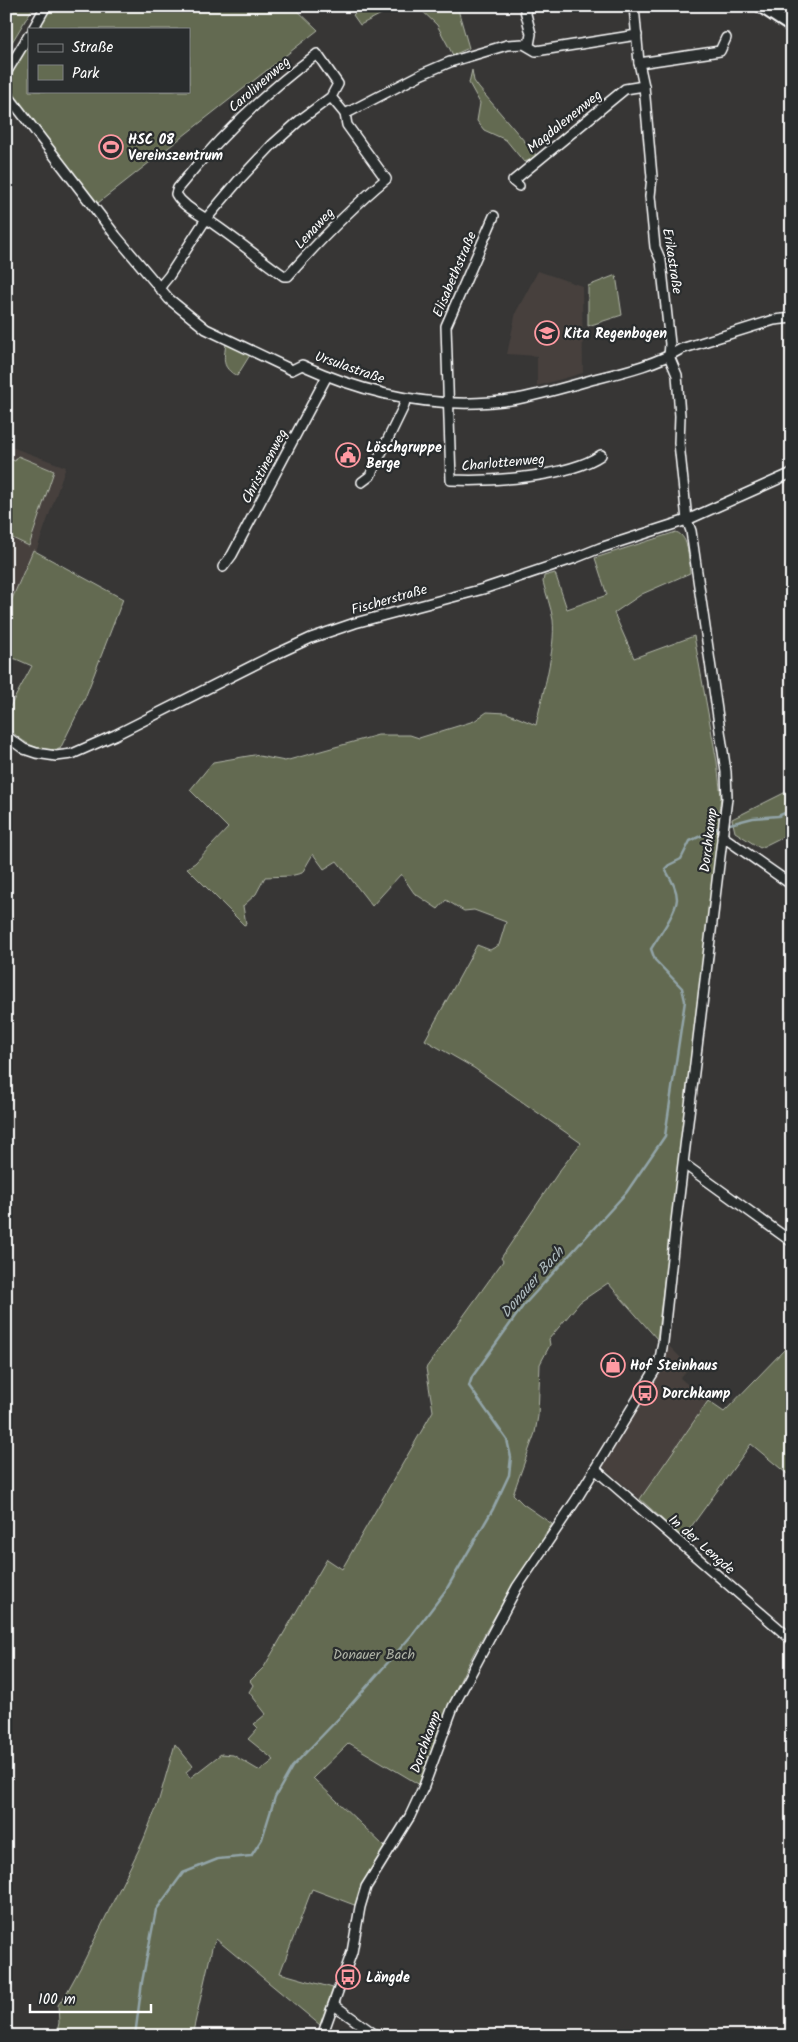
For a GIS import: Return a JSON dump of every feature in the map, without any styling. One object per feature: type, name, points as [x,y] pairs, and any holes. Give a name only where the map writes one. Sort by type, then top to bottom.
[{"type":"main road","points":[[760,6],[792,27]]},
{"type":"street","points":[[34,28],[46,6]]},
{"type":"street","points":[[524,6],[531,34],[529,46]]},
{"type":"street","name":"Erikastraße","points":[[634,6],[639,62],[644,86],[652,177],[650,196],[655,247],[661,261],[670,344],[669,356],[677,375],[680,416],[679,443],[687,520]]},
{"type":"street","points":[[345,114],[372,102],[422,74],[450,62],[507,45],[524,44],[536,51],[636,35]]},
{"type":"street","points":[[6,73],[28,38]]},
{"type":"street","points":[[639,62],[720,51],[726,38]]},
{"type":"street","name":"Carolinenweg","points":[[180,201],[176,194],[178,188],[227,131],[271,90],[318,54],[338,84],[331,97]]},
{"type":"street","name":"Magdalenenweg","points":[[519,186],[513,181],[625,89],[644,86]]},
{"type":"street","name":"Ursulastraße","points":[[6,93],[116,236],[159,288],[176,305],[206,328],[292,370],[302,365],[357,386],[406,398],[449,403],[485,403],[517,399],[610,376],[669,356],[681,349],[774,320],[792,318]]},
{"type":"street","points":[[159,288],[206,219],[272,145],[300,120],[331,97]]},
{"type":"street","name":"Lenaweg","points":[[180,201],[284,276],[288,276],[322,237],[386,179],[347,125],[345,114],[331,97]]},
{"type":"street","name":"Elisabethstraße","points":[[449,403],[446,326],[494,216]]},
{"type":"street","name":"Christinenweg","points":[[223,567],[232,555],[327,376]]},
{"type":"street","points":[[362,482],[370,476],[406,398]]},
{"type":"street","name":"Charlottenweg","points":[[449,403],[451,480],[472,481],[533,475],[590,462],[601,455]]},
{"type":"street","name":"Fischerstraße","points":[[6,736],[18,746],[36,753],[56,756],[72,754],[115,735],[270,657],[324,633],[425,603],[483,589],[687,520],[792,473]]},
{"type":"street","name":"Dorchkamp","points":[[322,2036],[352,1952],[360,1907],[366,1887],[410,1816],[424,1786],[453,1707],[517,1586],[576,1500],[658,1364],[664,1342],[727,798],[726,772],[691,531],[687,520]]},
{"type":"street","points":[[723,829],[792,885]]},
{"type":"street","points":[[684,1164],[792,1242]]},
{"type":"street","name":"In der Lengde","points":[[595,1469],[792,1640]]},
{"type":"street","points":[[334,2005],[377,2036]]},
{"type":"shaded area","name":"Kita Regenbogen","points":[[538,271],[582,286],[583,373],[537,386],[537,356],[507,354],[516,312]]},
{"type":"shaded area","points":[[6,445],[66,467],[36,552],[33,551],[6,613]]},
{"type":"shaded area","points":[[669,1346],[690,1367],[680,1378],[708,1401],[640,1499],[602,1466],[664,1365]]},
{"type":"green space","points":[[6,6],[34,6],[6,52]]},
{"type":"green space","name":"HSC 08 Vereinszentrum","points":[[49,6],[293,6],[318,30],[98,203],[6,87],[6,76],[28,41],[28,92],[190,92],[190,28],[36,28]]},
{"type":"green space","points":[[362,6],[392,6],[391,9],[360,25],[353,15]]},
{"type":"green space","points":[[417,6],[457,6],[469,48],[453,55],[437,25]]},
{"type":"green space","points":[[472,70],[474,81],[537,156],[534,159],[524,162],[506,140],[484,130],[477,121],[480,103],[469,83]]},
{"type":"green space","points":[[616,275],[622,315],[588,326],[588,286]]},
{"type":"green space","points":[[226,343],[250,355],[237,376],[226,366]]},
{"type":"green space","points":[[18,456],[54,471],[29,546],[6,535],[6,467],[10,459],[15,461]]},
{"type":"green space","points":[[676,532],[681,535],[686,543],[690,573],[642,594],[614,613],[634,658],[694,636],[717,762],[721,797],[718,819],[721,818],[657,1339],[608,1283],[580,1302],[549,1339],[550,1345],[540,1364],[538,1416],[535,1433],[513,1494],[523,1504],[552,1524],[544,1536],[546,1538],[505,1600],[468,1664],[443,1718],[420,1785],[349,1743],[313,1778],[385,1847],[357,1906],[312,1889],[280,1973],[333,1988],[320,2025],[216,1939],[212,1948],[192,2036],[56,2036],[59,2023],[58,2005],[84,1961],[143,1841],[158,1803],[175,1744],[193,1766],[186,1772],[190,1778],[221,1754],[233,1755],[260,1771],[274,1760],[248,1739],[258,1728],[254,1724],[266,1714],[249,1692],[253,1685],[250,1681],[264,1667],[327,1559],[342,1569],[433,1411],[426,1368],[503,1261],[501,1258],[560,1170],[581,1143],[474,1068],[425,1040],[477,945],[490,950],[499,945],[506,922],[474,910],[464,911],[446,900],[438,909],[414,893],[401,874],[372,906],[337,861],[324,869],[313,854],[302,873],[290,876],[265,877],[256,894],[243,906],[246,924],[244,925],[187,868],[195,863],[228,828],[190,790],[213,762],[254,755],[285,761],[378,735],[410,735],[419,738],[474,721],[487,712],[507,713],[536,725],[551,658],[553,632],[552,615],[543,582],[544,576],[555,573],[567,609],[607,595],[595,558]]},
{"type":"green space","points":[[33,550],[123,599],[85,698],[60,749],[52,750],[36,747],[23,741],[6,725],[6,714],[32,666],[6,657],[6,613]]},
{"type":"green space","points":[[792,789],[792,832],[760,848],[735,832],[732,819]]},
{"type":"green space","points":[[785,1349],[792,1349],[792,1478],[751,1444],[683,1538],[640,1499],[708,1401],[724,1412]]},
{"type":"waterway","name":"Donauer Bach","points":[[726,825],[753,818],[778,816],[792,810]]},
{"type":"waterway","name":"Donauer Bach","points":[[135,2036],[142,1982],[156,1910],[183,1873],[218,1859],[251,1856],[262,1839],[275,1797],[292,1767],[340,1717],[412,1635],[446,1590],[493,1509],[509,1475],[511,1457],[507,1440],[469,1386],[472,1377],[523,1306],[626,1193],[665,1136],[685,1001],[682,988],[655,960],[651,949],[676,905],[677,895],[675,887],[665,869],[681,859],[690,841],[720,827]]},
{"type":"place","name":"HSC 08 Vereinszentrum","points":[[111,147]]},
{"type":"place","name":"Kita Regenbogen","points":[[547,333]]},
{"type":"place","name":"Löschgruppe Berge","points":[[348,455]]},
{"type":"place","name":"Hof Steinhaus","points":[[613,1365]]},
{"type":"place","name":"Dorchkamp","points":[[645,1393]]},
{"type":"place","name":"Längde","points":[[348,1977]]}]
